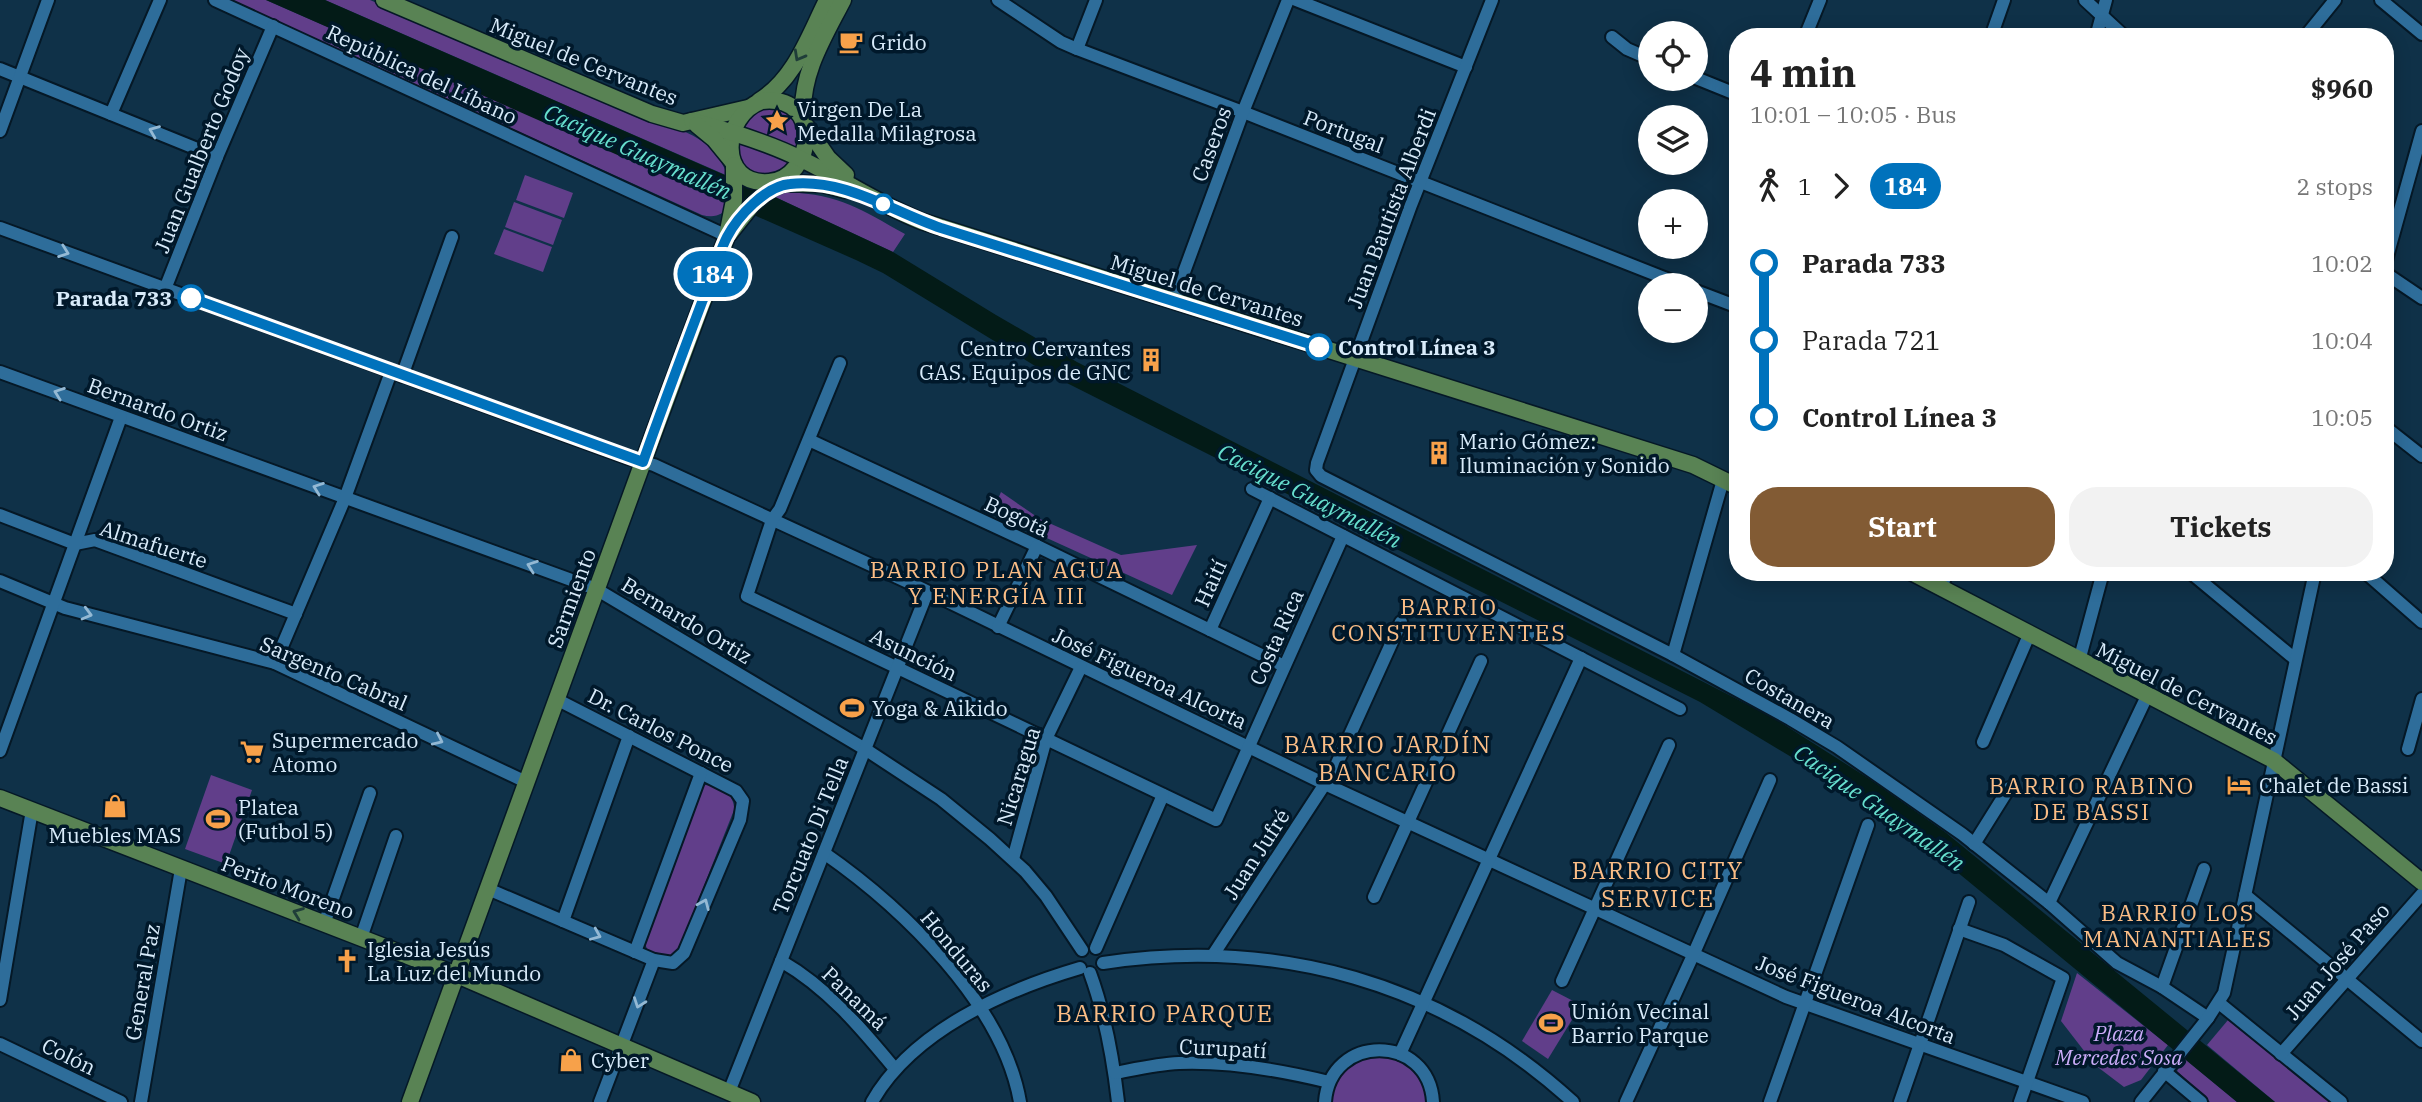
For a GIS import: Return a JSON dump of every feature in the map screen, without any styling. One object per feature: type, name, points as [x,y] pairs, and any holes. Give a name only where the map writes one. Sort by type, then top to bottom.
[{"type":"main road","name":"Miguel de Cervantes","points":[[384,0],[641,111],[683,123],[752,105]]},
{"type":"main road","name":"Miguel de Cervantes","points":[[402,0],[631,97],[685,115],[714,139],[733,168],[746,177],[775,185],[823,184],[864,194]]},
{"type":"main road","points":[[733,132],[752,105],[772,92],[789,74],[827,0]]},
{"type":"main road","points":[[740,208],[792,171],[800,158],[805,142],[802,99],[808,73],[843,0]]},
{"type":"main road","points":[[752,105],[767,100],[780,101],[792,106],[804,121]]},
{"type":"main road","name":"Miguel de Cervantes","points":[[692,121],[733,132],[800,158],[864,194],[921,221],[1681,461],[1729,483]]},
{"type":"main road","name":"Miguel de Cervantes","points":[[804,121],[828,158],[861,187],[864,194]]},
{"type":"main road","name":"Sarmiento","points":[[410,1102],[596,589],[727,236],[740,208],[730,148],[733,132]]},
{"type":"main road","name":"Miguel de Cervantes","points":[[1946,581],[2029,635],[2273,760],[2422,882]]},
{"type":"main road","name":"Perito Moreno","points":[[0,798],[457,975],[752,1102]]},
{"type":"street","points":[[0,131],[48,0]]},
{"type":"street","points":[[111,114],[160,0]]},
{"type":"street","name":"República del Líbano","points":[[215,0],[727,236]]},
{"type":"street","name":"Portugal","points":[[998,0],[1061,42],[1077,49],[1652,273]]},
{"type":"street","points":[[1077,49],[1096,0]]},
{"type":"street","name":"Caseros","points":[[1173,302],[1243,112],[1288,0]]},
{"type":"street","points":[[1296,0],[1466,67]]},
{"type":"street","name":"Juan Bautista Alberdi","points":[[1317,470],[1317,463],[1354,358],[1492,0]]},
{"type":"street","points":[[1809,28],[1820,0]]},
{"type":"street","points":[[1994,28],[2004,0]]},
{"type":"street","points":[[2085,0],[2116,28]]},
{"type":"street","points":[[2098,28],[2106,0]]},
{"type":"street","points":[[2312,28],[2335,0]]},
{"type":"street","points":[[2381,0],[2422,34]]},
{"type":"street","name":"Juan Gualberto Godoy","points":[[165,289],[273,26]]},
{"type":"street","points":[[1612,37],[1638,54]]},
{"type":"street","points":[[0,69],[217,157]]},
{"type":"street","points":[[1708,83],[1729,91]]},
{"type":"street","points":[[2394,232],[2422,131]]},
{"type":"street","name":"José Figueroa Alcorta","points":[[0,228],[658,467],[1408,822],[1804,1004],[2083,1102]]},
{"type":"street","points":[[275,663],[452,237]]},
{"type":"street","points":[[2394,279],[2422,298]]},
{"type":"street","points":[[1708,296],[1729,304]]},
{"type":"street","points":[[772,520],[780,509],[840,363]]},
{"type":"street","name":"Bernardo Ortiz","points":[[0,372],[596,589],[865,749],[941,799],[1013,859],[1046,896],[1082,950]]},
{"type":"street","points":[[0,751],[121,417]]},
{"type":"street","points":[[2394,434],[2422,456]]},
{"type":"street","name":"Bogotá","points":[[809,440],[1284,666]]},
{"type":"street","name":"Costanera","points":[[1317,470],[1321,476],[1673,655],[1837,747],[1974,844],[2049,903],[2117,963],[2162,987],[2208,1018]]},
{"type":"street","points":[[1673,655],[1729,486]]},
{"type":"street","points":[[1252,489],[1680,709]]},
{"type":"street","name":"Haití","points":[[1210,630],[1270,498]]},
{"type":"street","name":"Almafuerte","points":[[0,515],[75,544],[95,540],[296,614]]},
{"type":"street","name":"Asunción","points":[[772,520],[747,596],[1216,820]]},
{"type":"street","name":"Costa Rica","points":[[1216,820],[1343,536]]},
{"type":"street","points":[[998,627],[1037,547]]},
{"type":"street","points":[[2079,661],[2101,581]]},
{"type":"street","points":[[2201,581],[2295,659]]},
{"type":"street","points":[[2141,1102],[2219,1003],[2227,983],[2313,581]]},
{"type":"street","points":[[2375,581],[2422,622]]},
{"type":"street","name":"Sargento Cabral","points":[[0,582],[53,605],[275,663],[526,782]]},
{"type":"street","name":"Torcuato Di Tella","points":[[729,1092],[927,593]]},
{"type":"street","name":"Juan Jufré","points":[[1213,955],[1334,770],[1401,622]]},
{"type":"street","points":[[1983,742],[2029,635]]},
{"type":"street","points":[[1400,1054],[1581,658]]},
{"type":"street","points":[[1374,897],[1481,661]]},
{"type":"street","name":"Nicaragua","points":[[1013,859],[1046,739],[1081,667]]},
{"type":"street","points":[[2049,903],[2147,696]]},
{"type":"street","name":"Dr. Carlos Ponce","points":[[556,699],[736,791],[743,801],[740,820],[684,953],[673,963],[654,960]]},
{"type":"street","points":[[2408,749],[2422,699]]},
{"type":"street","points":[[563,921],[629,736]]},
{"type":"street","points":[[1562,981],[1669,745]]},
{"type":"street","points":[[635,952],[701,773]]},
{"type":"street","points":[[1626,1102],[1770,780]]},
{"type":"street","points":[[1974,844],[2009,788]]},
{"type":"street","points":[[324,924],[370,793]]},
{"type":"street","points":[[1096,948],[1163,795]]},
{"type":"street","points":[[0,1000],[32,810]]},
{"type":"street","points":[[1770,1102],[1868,825]]},
{"type":"street","points":[[361,938],[396,836]]},
{"type":"street","name":"Honduras","points":[[824,853],[855,874],[900,913],[952,971],[1005,1051],[1020,1102]]},
{"type":"street","name":"General Paz","points":[[141,1102],[181,869]]},
{"type":"street","points":[[2162,987],[2204,869]]},
{"type":"street","points":[[488,889],[654,960],[600,1102]]},
{"type":"street","name":"Juan José Paso","points":[[2281,1054],[2422,894]]},
{"type":"street","points":[[2245,895],[2422,1041]]},
{"type":"street","points":[[1900,1102],[1969,902]]},
{"type":"street","points":[[1959,929],[2011,948],[2063,978],[2021,1102]]},
{"type":"street","points":[[872,1102],[895,1069],[930,1040],[979,1008],[1023,986],[1085,970],[1097,971],[1103,962],[1102,955],[1096,948],[1090,947],[1082,950],[1078,956],[1085,970],[1105,1025],[1118,1102]]},
{"type":"street","points":[[1103,962],[1213,955],[1284,961],[1332,970],[1424,1003],[1495,1041],[1573,1102]]},
{"type":"street","name":"Panamá","points":[[781,961],[811,981],[844,1009],[895,1069]]},
{"type":"street","points":[[2219,1003],[2341,1102]]},
{"type":"street","name":"Colón","points":[[0,1044],[121,1102]]},
{"type":"street","points":[[1325,1102],[1329,1082],[1346,1060],[1359,1053],[1386,1050],[1415,1063],[1426,1076],[1433,1102]]},
{"type":"street","name":"Curupatí","points":[[1115,1073],[1165,1064],[1213,1063],[1269,1069],[1329,1082]]},
{"type":"street","points":[[2164,1071],[2201,1102]]},
{"type":"green space","points":[[230,0],[266,0],[729,203],[718,215],[702,215]]},
{"type":"green space","points":[[325,0],[370,0],[642,118],[682,130],[713,151],[728,176]]},
{"type":"green space","points":[[763,106],[790,111],[801,131],[798,150],[740,128]]},
{"type":"green space","points":[[737,139],[791,162],[772,174],[750,173],[740,161]]},
{"type":"green space","points":[[525,175],[573,193],[564,218],[516,200]]},
{"type":"green space","points":[[788,192],[822,196],[850,205],[905,234],[893,252],[775,197]]},
{"type":"green space","points":[[514,202],[562,220],[553,245],[505,227]]},
{"type":"green space","points":[[504,229],[552,247],[543,272],[494,254]]},
{"type":"green space","points":[[1001,492],[1040,519],[1121,555],[1197,545],[1172,595],[992,513]]},
{"type":"green space","name":"Platea (Futbol 5)","points":[[211,775],[252,790],[226,864],[185,849]]},
{"type":"green space","points":[[705,785],[716,787],[729,795],[734,810],[678,951],[673,956],[665,957],[648,951],[645,944]]},
{"type":"green space","name":"Plaza Mercedes Sosa","points":[[2077,973],[2168,1045],[2141,1080],[2124,1087],[2095,1065],[2061,1021]]},
{"type":"green space","name":"Unión Vecinal Barrio Parque","points":[[1552,990],[1581,1005],[1548,1059],[1522,1041]]},
{"type":"green space","points":[[2228,1020],[2330,1102],[2275,1102],[2207,1045]]},
{"type":"green space","points":[[1372,1050],[1415,1063],[1433,1102],[1325,1102],[1336,1070]]},
{"type":"green space","points":[[2185,1059],[2237,1102],[2210,1102],[2177,1071]]},
{"type":"water","name":"Cacique Guaymallén","points":[[266,0],[325,0],[775,197],[893,252],[1077,362],[1772,717],[1871,780],[1945,832],[2275,1102],[2237,1102],[1906,830],[1828,779],[1700,702],[1045,372],[883,273]]},
{"type":"bus line","name":"184","points":[[191,298],[643,462],[727,236],[769,190],[787,184],[823,184],[864,194],[906,215],[941,228],[1319,347]]},
{"type":"place","name":"Grido","points":[[851,42]]},
{"type":"place","name":"Virgen De La Medalla Milagrosa","points":[[777,121]]},
{"type":"place","name":"Parada 733","points":[[191,298]]},
{"type":"place","name":"Control Línea 3","points":[[1319,347]]},
{"type":"place","name":"Centro Cervantes GAS. Equipos de GNC","points":[[1151,360]]},
{"type":"place","name":"Mario Gómez: Iluminación y Sonido","points":[[1439,453]]},
{"type":"place","name":"Yoga & Aikido","points":[[852,708]]},
{"type":"place","name":"Supermercado Atomo","points":[[252,752]]},
{"type":"place","name":"Chalet de Bassi","points":[[2239,785]]},
{"type":"place","name":"Muebles MAS","points":[[115,806]]},
{"type":"place","name":"Platea (Futbol 5)","points":[[218,819]]},
{"type":"place","name":"Iglesia Jesús La Luz del Mundo","points":[[347,961]]},
{"type":"place","name":"Unión Vecinal Barrio Parque","points":[[1551,1023]]},
{"type":"place","name":"Cyber","points":[[571,1060]]},
{"type":"district","name":"BARRIO PLAN AGUA Y ENERGÍA III","points":[[997,582]]},
{"type":"district","name":"BARRIO CONSTITUYENTES","points":[[1449,619]]},
{"type":"district","name":"BARRIO JARDÍN BANCARIO","points":[[1388,758]]},
{"type":"district","name":"BARRIO RABINO DE BASSI","points":[[2092,798]]},
{"type":"district","name":"BARRIO CITY SERVICE","points":[[1658,884]]},
{"type":"district","name":"BARRIO LOS MANANTIALES","points":[[2178,925]]},
{"type":"district","name":"BARRIO PARQUE","points":[[1165,1013]]}]
